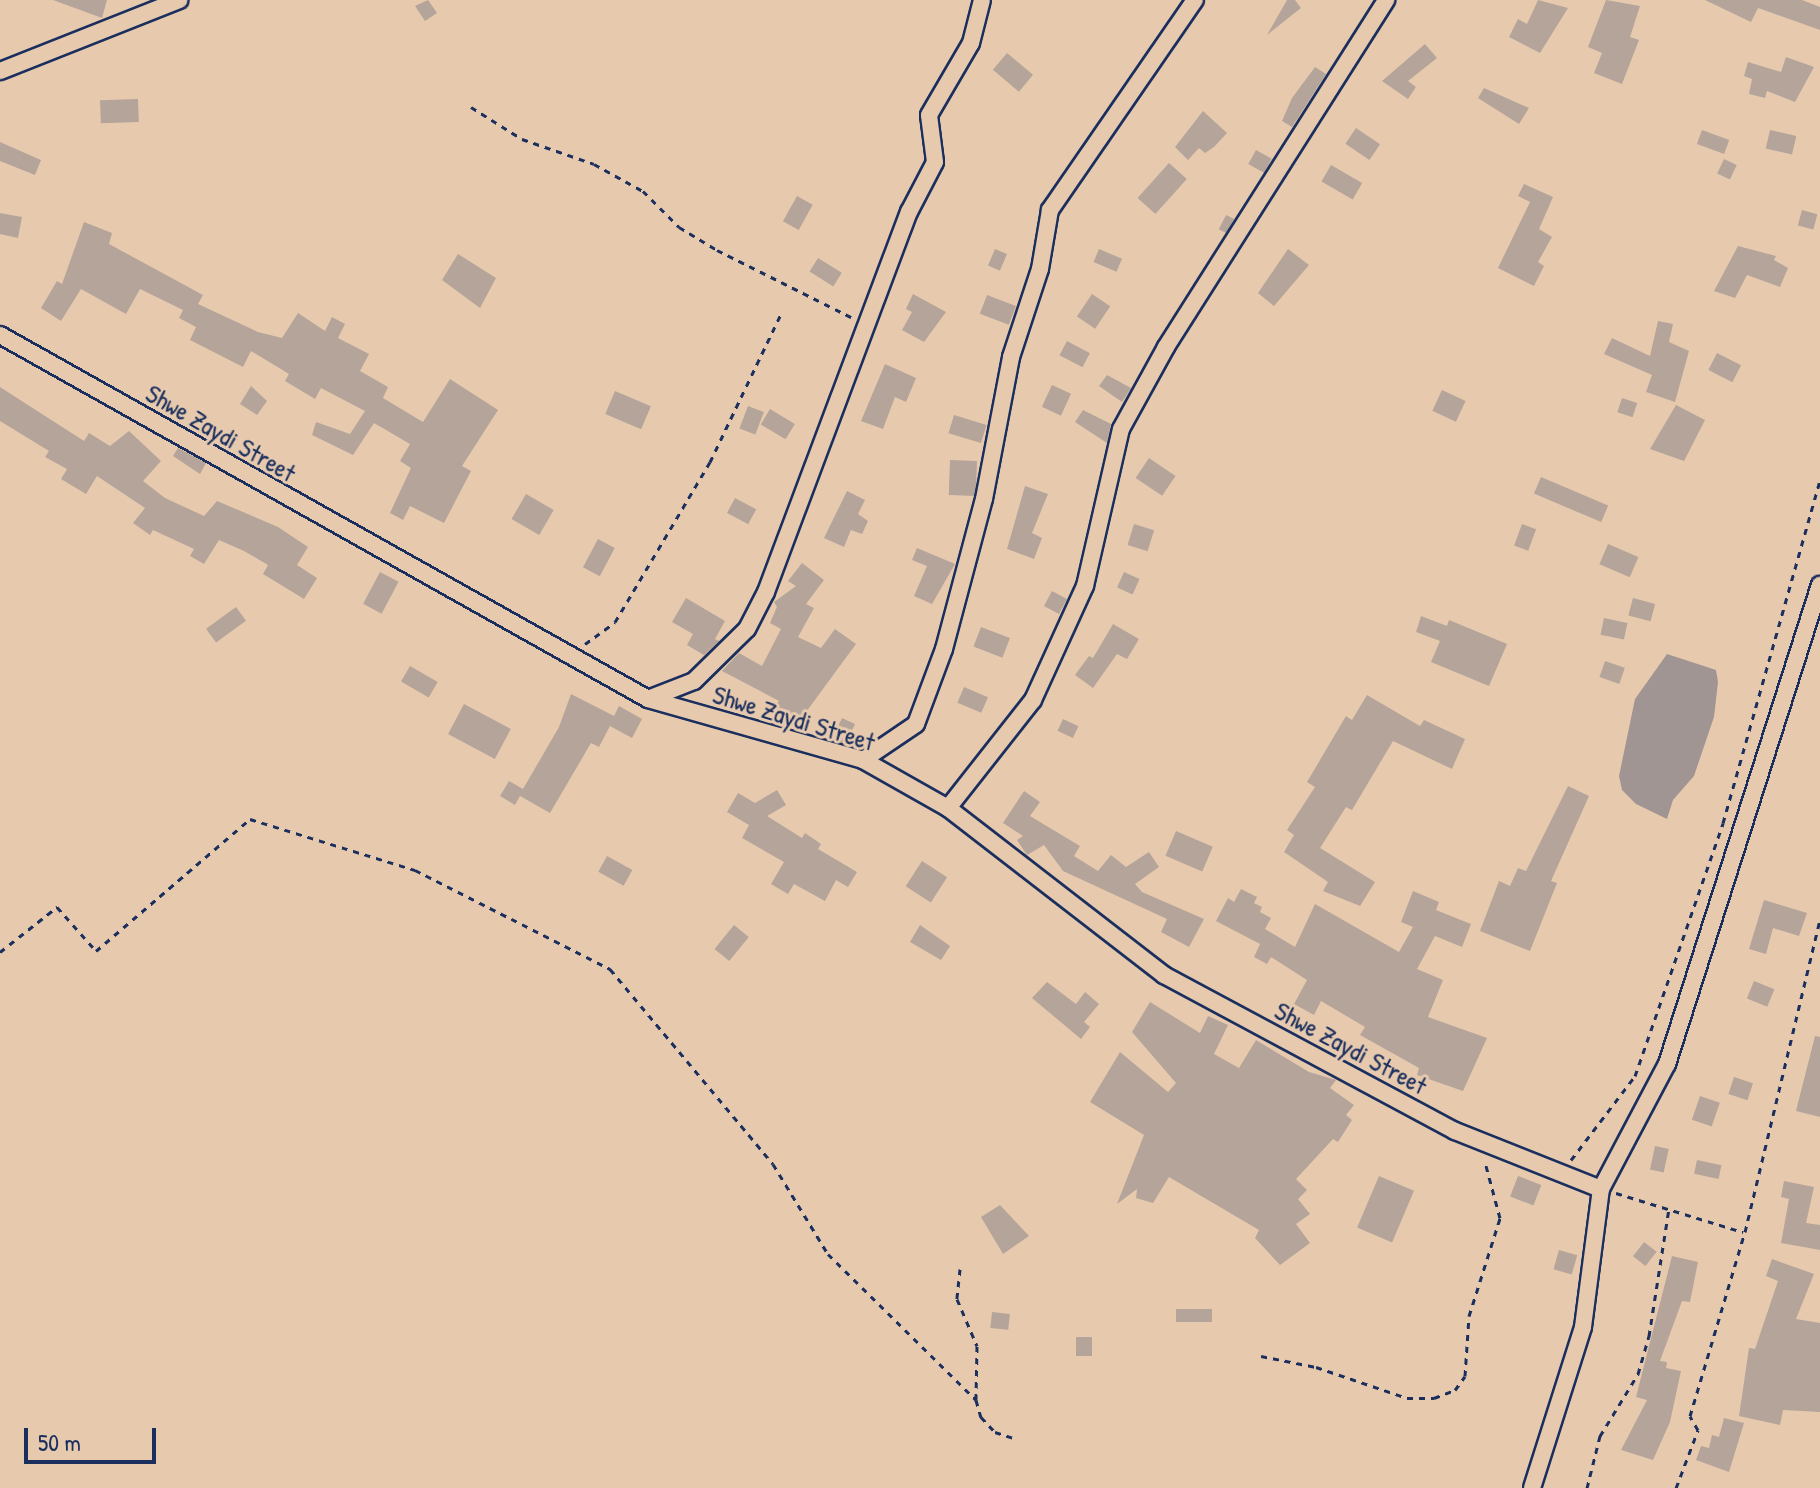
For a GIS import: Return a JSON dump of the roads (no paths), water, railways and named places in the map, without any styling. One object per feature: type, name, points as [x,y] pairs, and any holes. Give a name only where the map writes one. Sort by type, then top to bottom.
[{"type":"street","points":[[0,71],[179,0]]},
{"type":"street","points":[[648,699],[694,681],[747,629],[766,592],[909,212],[935,162],[929,115],[971,43],[982,0]]},
{"type":"street","points":[[863,760],[916,724],[944,649],[984,499],[1011,357],[1040,269],[1050,210],[1195,0]]},
{"type":"street","points":[[948,808],[1033,700],[1085,586],[1121,429],[1166,347],[1386,0]]},
{"type":"street","name":"Shwe Zaydi Street","points":[[0,335],[648,699],[863,760],[948,808],[1164,975],[1479,1141],[1601,1189]]},
{"type":"street","points":[[1532,1488],[1583,1327],[1601,1189],[1667,1064],[1820,585]]}]
